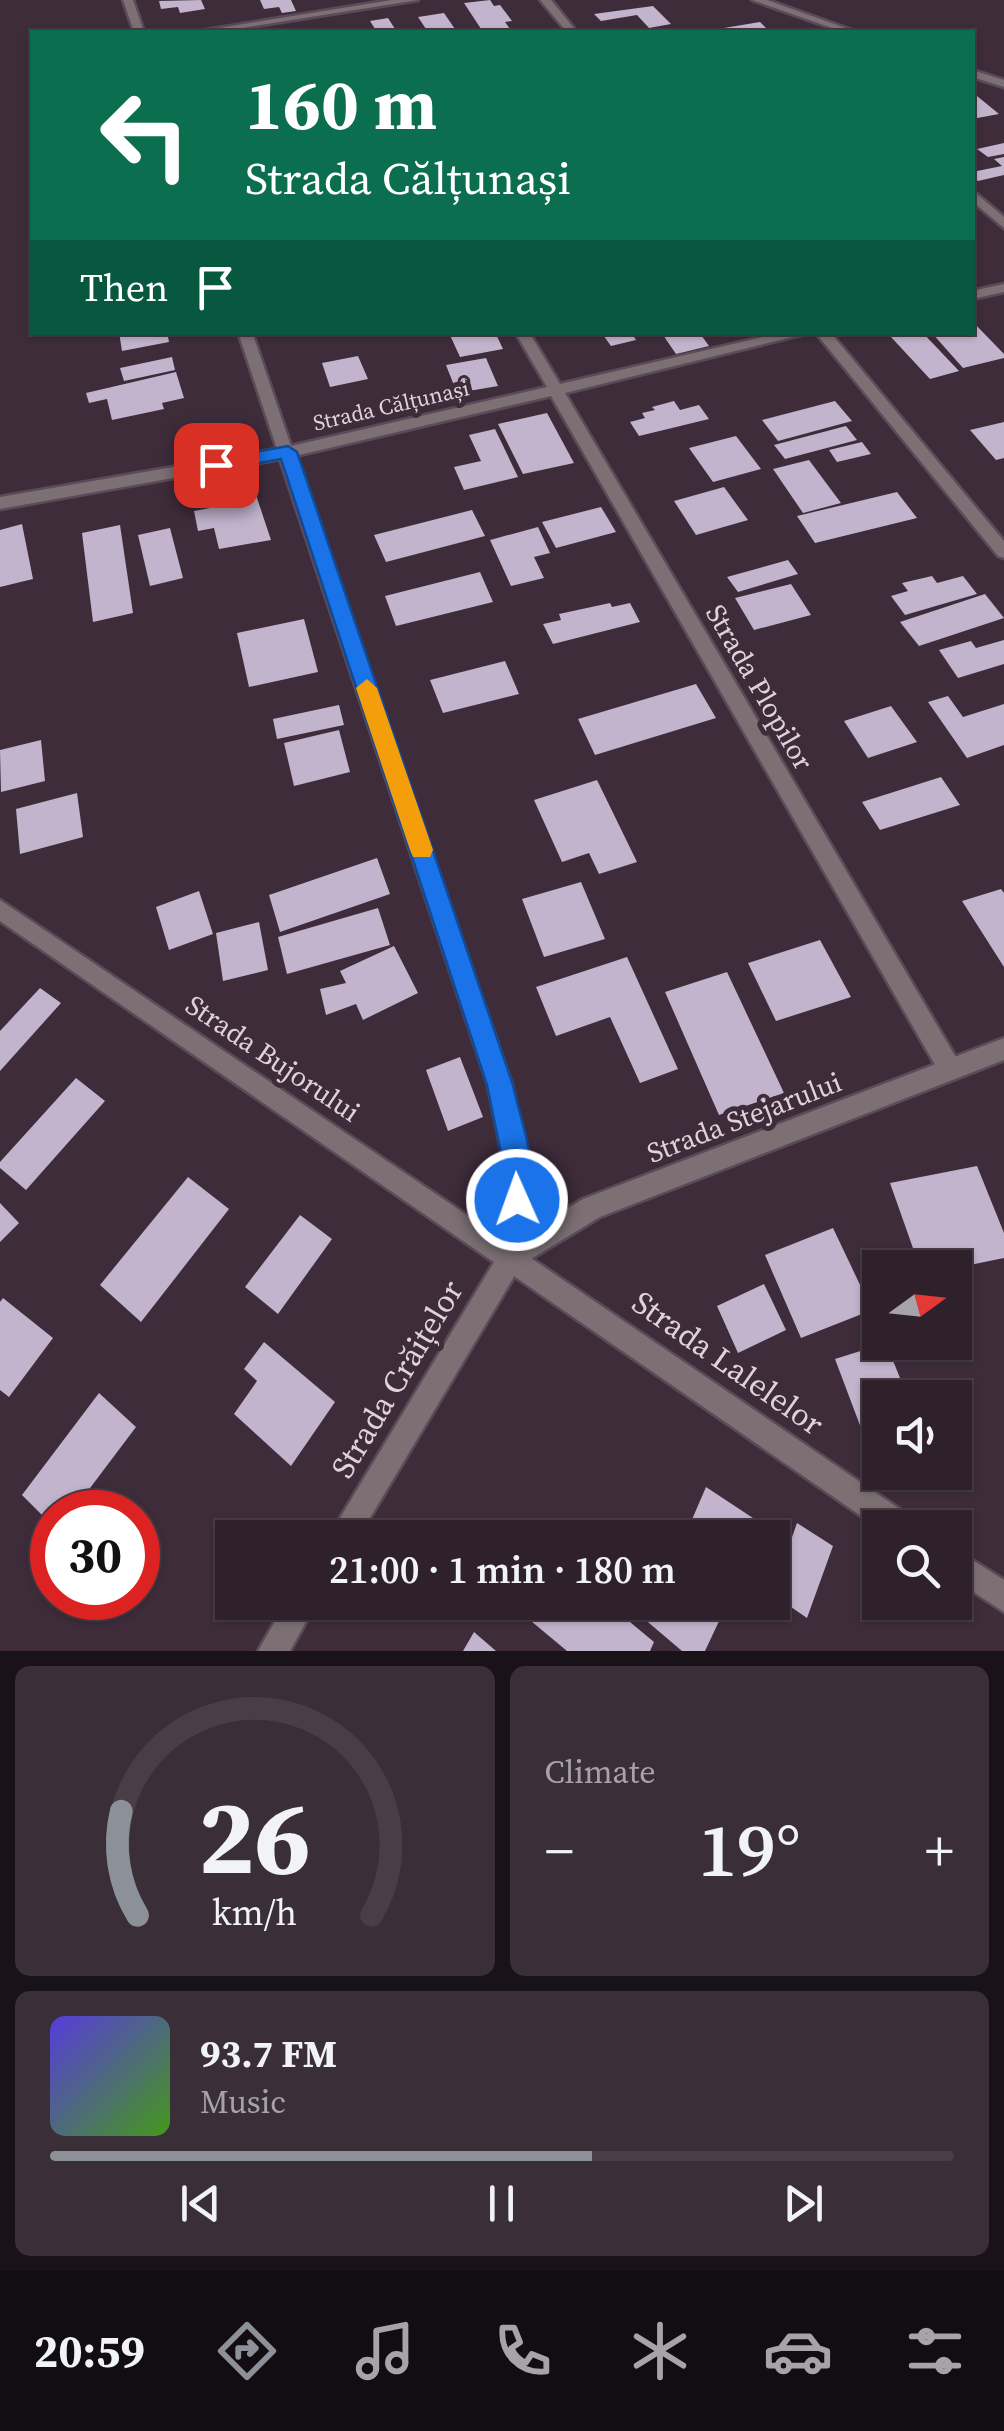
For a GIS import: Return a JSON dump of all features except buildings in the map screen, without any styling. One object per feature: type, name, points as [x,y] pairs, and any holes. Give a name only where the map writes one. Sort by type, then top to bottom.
[{"type":"street","points":[[128,0],[137,30]]},
{"type":"street","points":[[328,0],[338,17]]},
{"type":"street","points":[[218,30],[338,17],[413,0]]},
{"type":"street","points":[[544,0],[570,30]]},
{"type":"street","points":[[757,0],[846,30]]},
{"type":"street","points":[[774,6],[800,30]]},
{"type":"street","points":[[975,74],[1004,84]]},
{"type":"street","points":[[975,197],[1004,224]]},
{"type":"street","points":[[975,294],[1004,288]]},
{"type":"street","points":[[246,335],[500,1085],[518,1173],[512,1256]]},
{"type":"street","name":"Strada Plopilor","points":[[524,335],[950,1069]]},
{"type":"street","name":"Strada Călțunași","points":[[0,503],[288,452],[793,335]]},
{"type":"street","points":[[824,335],[1004,552]]},
{"type":"street","name":"Strada Bujorului","points":[[0,909],[512,1256]]},
{"type":"street","name":"Strada Stejarului","points":[[512,1256],[592,1208],[1004,1048]]},
{"type":"street","name":"Strada Lalelelor","points":[[512,1256],[877,1510]]},
{"type":"street","name":"Strada Crăițelor","points":[[353,1520],[512,1256]]},
{"type":"street","points":[[972,1575],[1004,1597]]},
{"type":"street","points":[[274,1651],[292,1620]]},
{"type":"slow traffic","points":[[367,688],[421,850]]},
{"type":"route","points":[[216,465],[288,452],[500,1085],[518,1173],[517,1200]]}]
